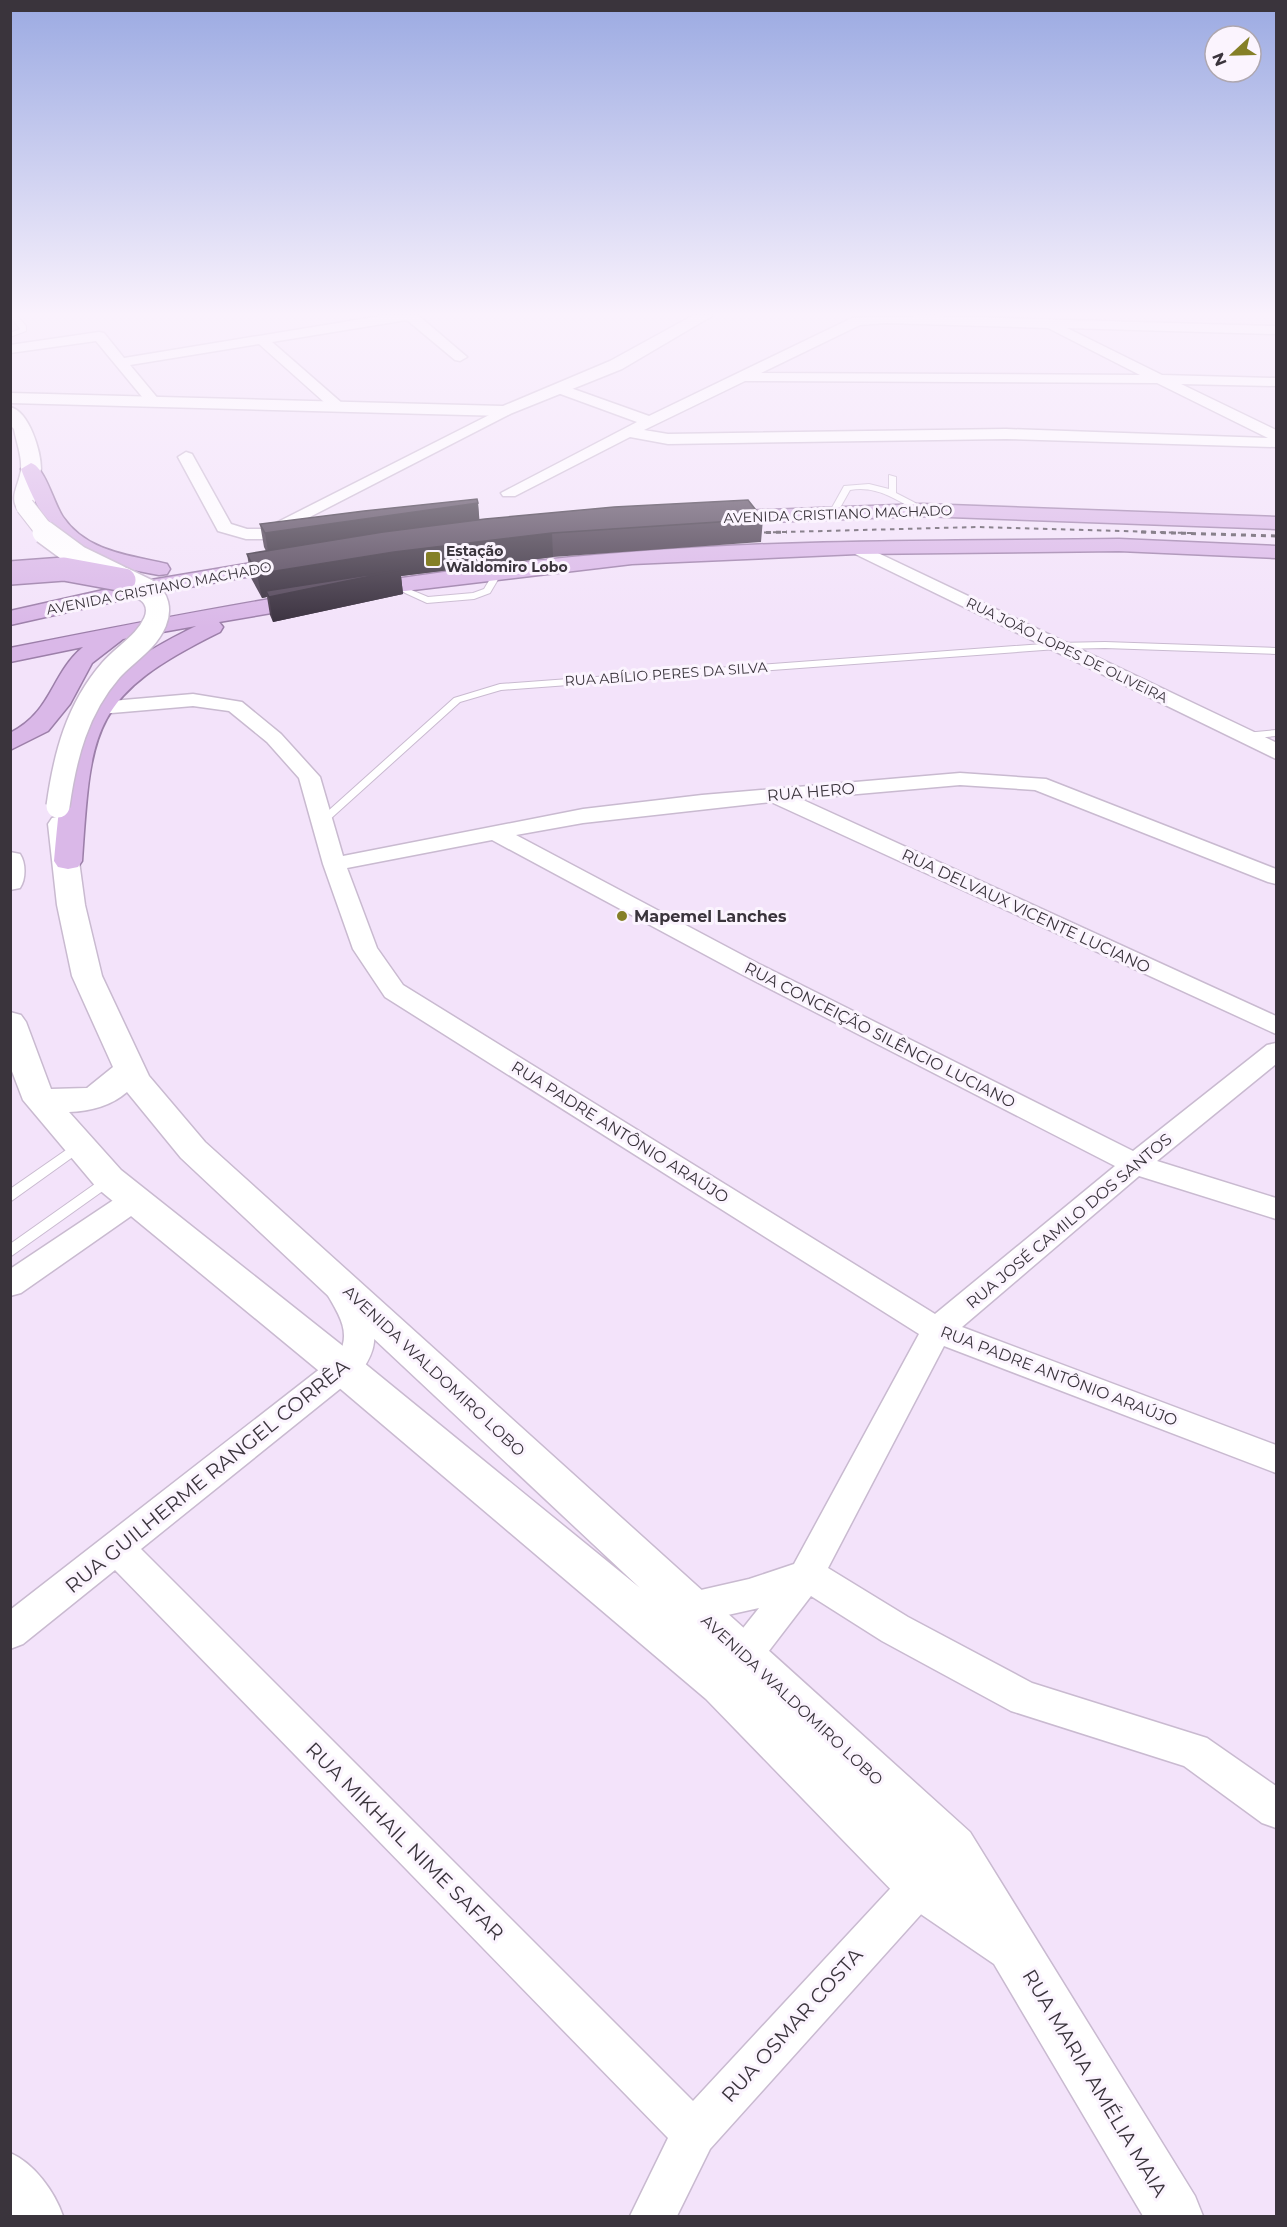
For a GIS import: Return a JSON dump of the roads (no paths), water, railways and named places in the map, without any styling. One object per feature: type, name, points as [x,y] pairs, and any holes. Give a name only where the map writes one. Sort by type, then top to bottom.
[{"type":"highway","points":[[31,469],[46,504],[62,529],[100,554],[159,569]]},
{"type":"highway","name":"AVENIDA CRISTIANO MACHADO","points":[[699,519],[922,510],[1276,523]]},
{"type":"highway","points":[[10,655],[151,627],[394,586],[499,571],[632,558],[857,548],[1119,545],[1276,552]]},
{"type":"highway","name":"AVENIDA CRISTIANO MACHADO","points":[[10,618],[139,589],[315,558]]},
{"type":"highway","points":[[10,563],[42,561],[159,569],[270,566]]},
{"type":"highway","points":[[10,573],[64,569],[124,580]]},
{"type":"highway","points":[[10,759],[56,740],[160,653],[212,627],[298,602]]},
{"type":"highway","points":[[10,743],[40,726],[54,708],[79,662],[93,649],[111,639],[151,627]]},
{"type":"highway","points":[[68,861],[81,751],[89,713]]},
{"type":"main road","points":[[16,420],[23,429],[31,469],[25,486],[25,506],[47,538],[124,580]]},
{"type":"main road","name":"AVENIDA WALDOMIRO LOBO","points":[[124,580],[153,595],[158,608],[156,622],[148,634],[110,669],[63,765],[58,806],[68,861],[71,905],[87,976],[129,1070],[152,1104],[193,1150],[692,1607],[733,1669],[920,1885]]},
{"type":"main road","points":[[10,860],[10,882]]},
{"type":"main road","name":"AVENIDA WALDOMIRO LOBO","points":[[10,1022],[39,1100],[121,1190],[344,1369],[733,1669],[954,1849]]},
{"type":"main road","points":[[39,1100],[75,1102],[94,1098],[113,1088],[129,1070]]},
{"type":"main road","points":[[80,1146],[87,1129],[105,1114],[121,1107],[152,1104]]},
{"type":"main road","name":"RUA MARIA AMÉLIA MAIA","points":[[954,1849],[1174,2217]]},
{"type":"main road","name":"RUA MARIA AMÉLIA MAIA","points":[[920,1885],[1014,1950]]},
{"type":"street","points":[[186,457],[224,527],[246,534],[267,534],[488,420]]},
{"type":"street","points":[[1244,420],[1276,436]]},
{"type":"street","points":[[509,493],[650,421]]},
{"type":"street","points":[[628,432],[668,439],[1006,434],[1276,443]]},
{"type":"street","name":"RUA JOÃO LOPES DE OLIVEIRA","points":[[857,548],[1276,753]]},
{"type":"street","name":"RUA PADRE ANTÔNIO ARAÚJO","points":[[89,713],[193,700],[235,706],[274,738],[309,777],[334,864],[364,949],[394,991],[938,1330],[1276,1460]]},
{"type":"street","name":"RUA HERO","points":[[334,864],[583,816],[702,801],[960,779],[1038,784],[1276,877]]},
{"type":"street","name":"RUA DELVAUX VICENTE LUCIANO","points":[[777,796],[1276,1026]]},
{"type":"street","name":"RUA CONCEIÇÃO SILÊNCIO LUCIANO","points":[[495,833],[750,969],[1135,1164],[1276,1209]]},
{"type":"street","name":"RUA JOSÉ CAMILO DOS SANTOS","points":[[733,1669],[807,1574],[938,1330],[1135,1164],[1276,1052]]},
{"type":"street","points":[[10,1285],[121,1190]]},
{"type":"street","name":"RUA GUILHERME RANGEL CORRÊA","points":[[10,1632],[344,1369],[358,1350],[360,1329],[348,1300],[326,1270]]},
{"type":"street","name":"RUA MIKHAIL NIME SAFAR","points":[[117,1548],[694,2133]]},
{"type":"street","points":[[692,1607],[768,1591],[807,1574],[895,1629],[1024,1698],[1194,1750],[1276,1809]]},
{"type":"street","name":"RUA OSMAR COSTA","points":[[653,2217],[694,2133],[954,1849]]},
{"type":"street","points":[[10,2176],[40,2217]]},
{"type":"lane","points":[[892,477],[893,492]]},
{"type":"lane","points":[[833,513],[847,488],[873,486],[893,492],[922,510]]},
{"type":"lane","name":"RUA ABÍLIO PERES DA SILVA","points":[[323,820],[457,700],[500,687],[1057,646],[1105,645],[1276,651]]},
{"type":"lane","points":[[1245,736],[1276,733]]},
{"type":"lane","points":[[10,1197],[80,1146]]},
{"type":"lane","points":[[10,1252],[121,1190]]},
{"type":"railway","points":[[787,532],[746,533],[977,527],[1191,533]]},
{"type":"railway","points":[[1141,532],[1276,536]]},
{"type":"place","name":"Estação Waldomiro Lobo","points":[[433,559]]},
{"type":"place","name":"Mapemel Lanches","points":[[622,916]]}]
